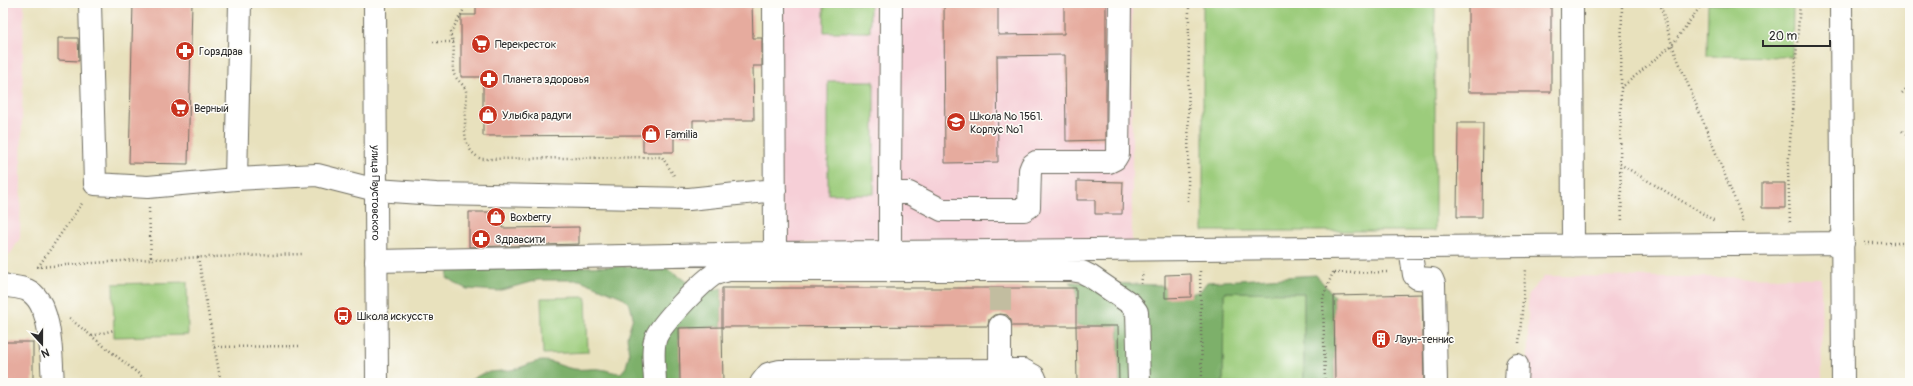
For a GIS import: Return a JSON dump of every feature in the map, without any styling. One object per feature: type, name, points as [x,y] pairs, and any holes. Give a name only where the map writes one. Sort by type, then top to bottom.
[{"type":"main road","points":[[90,3],[96,184],[148,187],[236,179],[317,175],[376,190],[436,194],[689,199],[775,190]]},
{"type":"main road","points":[[236,179],[240,3]]},
{"type":"main road","name":"улица Паустовского","points":[[375,3],[377,383]]},
{"type":"main road","points":[[774,3],[775,253]]},
{"type":"main road","points":[[890,252],[891,3]]},
{"type":"main road","points":[[890,193],[909,193],[942,210],[1024,210],[1029,207],[1030,170],[1032,165],[1036,162],[1109,162],[1115,159],[1119,149],[1120,3]]},
{"type":"main road","points":[[1572,3],[1573,246]]},
{"type":"main road","points":[[1841,3],[1844,383]]},
{"type":"main road","points":[[376,261],[775,253],[1843,244]]},
{"type":"main road","points":[[1410,247],[1414,275],[1417,278],[1432,279],[1434,284],[1436,383]]},
{"type":"main road","points":[[655,383],[654,347],[656,336],[663,326],[702,284],[715,274],[728,270],[1000,279],[1082,272],[1131,304],[1137,312],[1139,383]]},
{"type":"main road","points":[[5,286],[28,290],[43,305],[49,330],[53,383]]},
{"type":"main road","points":[[1000,326],[1000,371]]},
{"type":"main road","points":[[761,383],[768,374],[780,371],[1023,370],[1034,376],[1037,383]]},
{"type":"path","points":[[464,3],[464,9],[450,34],[454,42],[454,74],[466,90],[466,143],[472,154],[481,159],[662,157],[689,199]]},
{"type":"path","points":[[1188,201],[1189,3]]},
{"type":"path","points":[[1622,3],[1620,164],[1623,246]]},
{"type":"path","points":[[1660,3],[1672,45],[1753,244]]},
{"type":"path","points":[[1621,88],[1672,45],[1703,3]]},
{"type":"path","points":[[1791,244],[1788,170],[1800,3]]},
{"type":"path","points":[[433,42],[454,42]]},
{"type":"path","points":[[1902,93],[1910,85]]},
{"type":"path","points":[[1902,131],[1910,139]]},
{"type":"path","points":[[1620,164],[1720,224]]},
{"type":"path","points":[[38,267],[96,184]]},
{"type":"path","points":[[148,187],[151,259]]},
{"type":"path","points":[[1843,244],[1910,243]]},
{"type":"path","points":[[1517,374],[1528,246]]},
{"type":"path","points":[[1325,383],[1323,297],[1334,273],[1333,248]]},
{"type":"path","points":[[1137,312],[1146,249]]},
{"type":"path","points":[[1199,249],[1202,302],[1202,383]]},
{"type":"path","points":[[5,286],[18,273],[38,267],[151,259],[302,254]]},
{"type":"path","points":[[198,257],[221,383]]},
{"type":"path","points":[[1334,273],[1413,271]]},
{"type":"path","points":[[43,305],[61,312],[150,383]]},
{"type":"path","points":[[92,336],[114,330]]},
{"type":"path","points":[[214,347],[302,346]]},
{"type":"shaded area","points":[[3,3],[24,3],[20,238],[11,253],[3,259]]},
{"type":"shaded area","name":"Школа № 1561. Корпус №1","points":[[779,3],[1132,3],[1132,242],[780,243]]},
{"type":"shaded area","points":[[1545,276],[1821,278],[1822,383],[1528,383],[1528,294]]},
{"type":"green space","points":[[824,3],[870,3],[870,32],[824,32]]},
{"type":"green space","points":[[1203,3],[1435,3],[1435,231],[1203,231]]},
{"type":"green space","points":[[1708,4],[1793,5],[1792,57],[1707,56]]},
{"type":"green space","points":[[828,81],[874,81],[874,194],[828,194]]},
{"type":"green space","points":[[660,266],[672,271],[688,283],[700,289],[710,290],[722,288],[722,327],[679,328],[680,383],[467,383],[479,375],[514,369],[543,361],[573,369],[600,369],[621,373],[626,367],[629,355],[627,336],[633,317],[630,305],[622,297],[580,280],[538,280],[498,291],[467,289],[447,278],[448,271],[455,268]]},
{"type":"green space","points":[[1316,275],[1334,296],[1335,383],[1304,383],[1304,293],[1224,292],[1223,383],[1119,383],[1118,326],[1076,326],[1076,288],[1070,282],[1161,285],[1175,292],[1192,293],[1201,290],[1207,282]]},
{"type":"green space","points":[[187,282],[188,335],[114,337],[113,284]]},
{"type":"green space","points":[[1224,292],[1304,293],[1304,383],[1223,383]]},
{"type":"green space","points":[[586,297],[588,352],[543,354],[541,298]]},
{"type":"building","points":[[133,3],[192,3],[188,164],[129,163]]},
{"type":"building","points":[[476,3],[752,3],[753,38],[762,38],[762,66],[753,66],[754,120],[693,120],[693,137],[674,137],[674,152],[643,152],[643,135],[483,136],[483,77],[461,77],[461,15],[476,15]]},
{"type":"building","points":[[944,3],[998,3],[998,35],[1064,34],[1064,3],[1106,3],[1106,140],[1066,141],[1065,55],[997,56],[998,162],[945,163]]},
{"type":"building","points":[[1468,3],[1551,3],[1551,92],[1468,92]]},
{"type":"building","points":[[58,38],[78,38],[79,61],[58,60]]},
{"type":"building","points":[[1458,123],[1483,123],[1482,217],[1457,217]]},
{"type":"building","points":[[1077,181],[1123,182],[1122,214],[1095,214],[1095,200],[1077,200]]},
{"type":"building","points":[[1762,183],[1785,183],[1785,208],[1762,208]]},
{"type":"building","points":[[469,212],[502,212],[502,228],[579,227],[579,244],[469,247]]},
{"type":"building","points":[[1191,274],[1191,297],[1165,298],[1165,275]]},
{"type":"building","points":[[722,288],[1076,288],[1076,326],[1012,326],[1011,320],[1007,315],[1000,314],[994,315],[989,319],[988,326],[722,327]]},
{"type":"building","name":"Лаун-теннис","points":[[1422,294],[1424,383],[1335,383],[1334,296]]},
{"type":"building","points":[[1076,326],[1118,326],[1119,383],[1077,383]]},
{"type":"building","points":[[722,327],[723,383],[680,383],[679,328]]},
{"type":"building","points":[[3,342],[33,342],[33,383],[3,383]]},
{"type":"tunnel","points":[[1000,288],[1000,326]]},
{"type":"place","name":"Перекресток","points":[[481,44]]},
{"type":"place","name":"Горздрав","points":[[185,51]]},
{"type":"place","name":"Планета здоровья","points":[[489,79]]},
{"type":"place","name":"Верный","points":[[180,108]]},
{"type":"place","name":"Улыбка радуги","points":[[488,115]]},
{"type":"place","name":"Школа № 1561. Корпус №1","points":[[956,122]]},
{"type":"place","name":"Familia","points":[[651,134]]},
{"type":"place","name":"Boxberry","points":[[496,217]]},
{"type":"place","name":"Здравсити","points":[[481,239]]},
{"type":"place","name":"Школа искусств","points":[[343,316]]},
{"type":"place","name":"Лаун-теннис","points":[[1381,339]]}]
